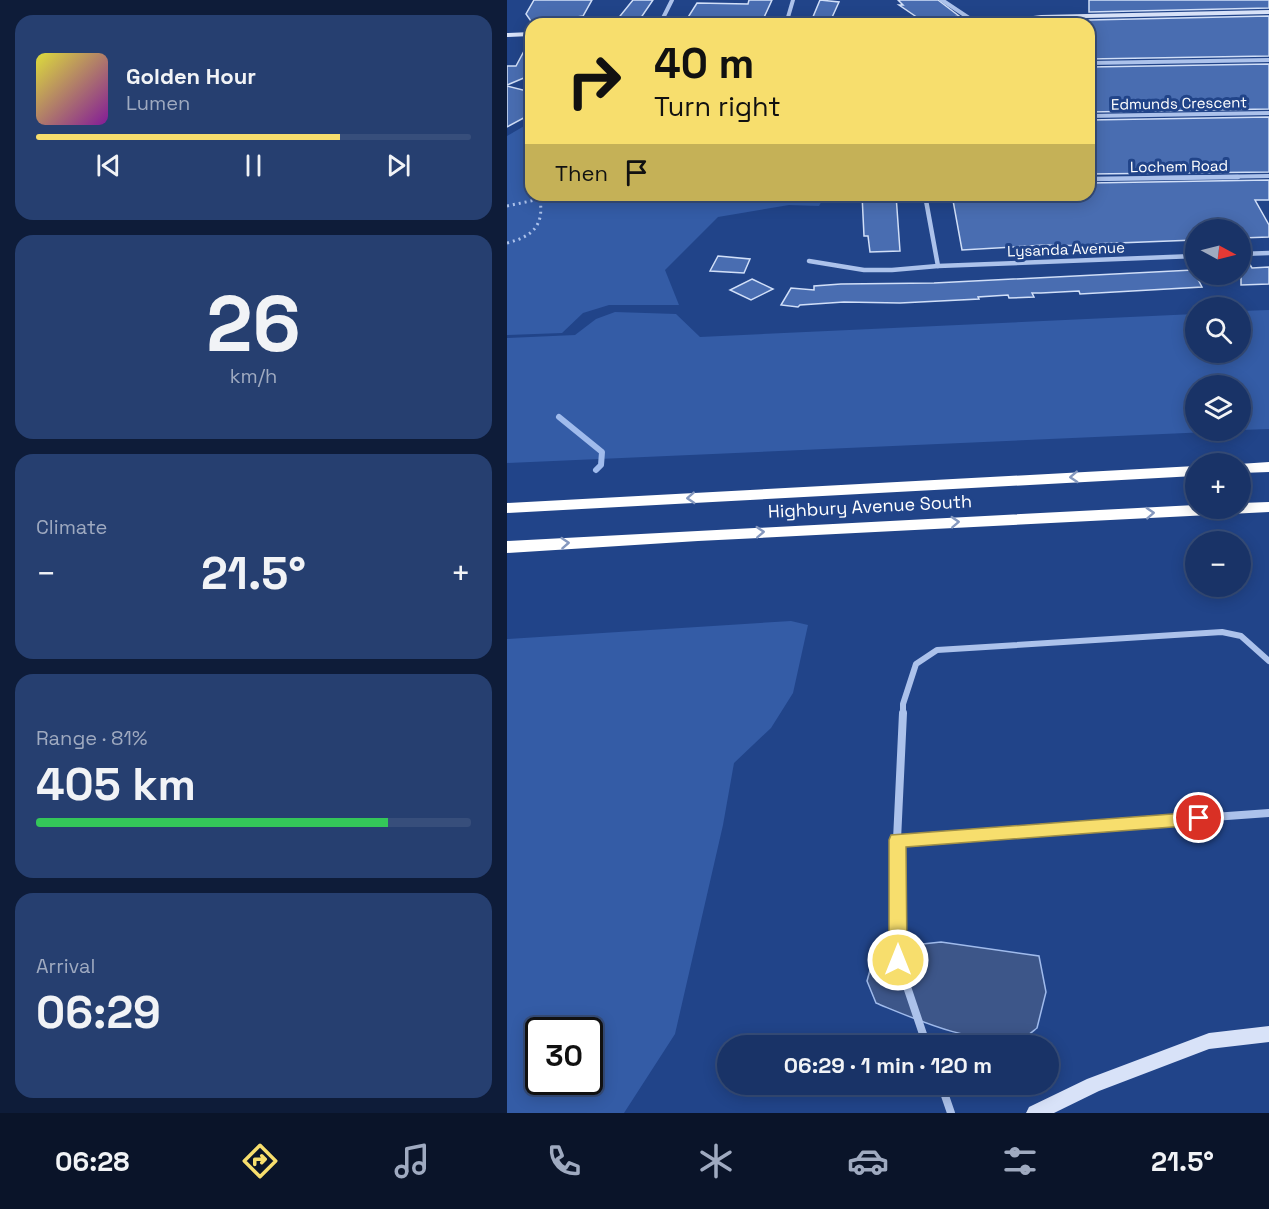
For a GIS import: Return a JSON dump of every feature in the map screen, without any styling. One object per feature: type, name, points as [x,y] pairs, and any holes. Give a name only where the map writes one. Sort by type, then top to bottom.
[{"type":"highway","points":[[1251,468],[1269,467]]},
{"type":"highway","name":"Highbury Avenue South","points":[[507,508],[1185,472]]},
{"type":"highway","points":[[1251,508],[1269,507]]},
{"type":"highway","name":"Highbury Avenue South","points":[[507,547],[1185,511]]},
{"type":"street","points":[[663,18],[672,0]]},
{"type":"street","points":[[788,18],[793,0]]},
{"type":"street","points":[[942,0],[968,18]]},
{"type":"street","points":[[1032,18],[1269,12]]},
{"type":"street","points":[[507,35],[525,34]]},
{"type":"street","points":[[1095,63],[1269,60]]},
{"type":"street","name":"Edmunds Crescent","points":[[1095,116],[1269,113]]},
{"type":"street","name":"Lochem Road","points":[[1095,180],[1269,176]]},
{"type":"street","points":[[926,201],[938,266]]},
{"type":"street","points":[[1251,254],[1269,253]]},
{"type":"street","name":"Lysanda Avenue","points":[[809,261],[864,270],[1185,256]]},
{"type":"street","points":[[923,1035],[898,960],[897,840],[903,704],[916,664],[937,650],[1222,632],[1241,636],[1269,661]]},
{"type":"street","points":[[897,840],[1269,813]]},
{"type":"street","points":[[1035,1113],[1093,1085],[1209,1041],[1269,1034]]},
{"type":"street","points":[[945,1095],[951,1113]]},
{"type":"path","points":[[507,206],[531,201]]},
{"type":"path","points":[[507,243],[518,240],[536,229],[543,211],[540,201]]},
{"type":"shaded area","points":[[525,126],[525,201],[822,201],[819,206],[789,205],[718,217],[665,270],[679,305],[609,305],[583,313],[562,333],[507,335],[507,136]]},
{"type":"shaded area","points":[[1269,310],[1269,429],[1251,430],[1251,375],[1185,375],[1185,433],[507,463],[507,338],[575,335],[596,319],[615,312],[676,314],[700,337],[1185,314],[1185,363],[1251,363],[1251,311]]},
{"type":"shaded area","points":[[791,621],[808,625],[793,693],[771,728],[734,763],[723,825],[675,1034],[624,1113],[507,1113],[507,639]]},
{"type":"shaded area","points":[[941,942],[1039,956],[1046,992],[1037,1028],[1027,1035],[965,1035],[876,1003],[867,981],[876,949]]},
{"type":"building","points":[[534,0],[592,0],[583,16],[529,18],[526,14]]},
{"type":"building","points":[[633,0],[653,0],[641,18],[618,18]]},
{"type":"building","points":[[749,0],[772,0],[764,18],[688,18],[697,3],[748,4]]},
{"type":"building","points":[[820,0],[839,2],[832,18],[812,18]]},
{"type":"building","points":[[898,0],[938,0],[959,16],[918,18],[899,5],[903,5]]},
{"type":"building","points":[[1089,0],[1269,0],[1269,8],[1089,12]]},
{"type":"building","points":[[1269,16],[1269,56],[1095,59],[1095,20]]},
{"type":"building","points":[[525,49],[525,78],[507,85],[507,66],[516,66]]},
{"type":"building","points":[[1269,64],[1269,109],[1095,112],[1095,67]]},
{"type":"building","points":[[507,86],[525,90],[525,117],[507,127]]},
{"type":"building","points":[[1269,117],[1269,172],[1095,174],[1095,120]]},
{"type":"building","points":[[1269,180],[1269,200],[1255,200],[1269,225],[1269,237],[1251,238],[1251,219],[1185,219],[1185,240],[962,250],[953,201],[1095,201],[1095,183]]},
{"type":"building","points":[[862,201],[896,201],[900,251],[870,252],[868,236],[864,236]]},
{"type":"building","points":[[718,256],[750,259],[744,273],[710,271]]},
{"type":"building","points":[[1251,266],[1269,267],[1269,284],[1251,285]]},
{"type":"building","points":[[1185,270],[1185,285],[1201,285],[1202,287],[1080,294],[1079,291],[1032,293],[1034,297],[1009,298],[1008,295],[978,297],[979,299],[900,303],[844,302],[798,307],[781,305],[791,288],[814,290],[814,286],[841,284],[934,283]]},
{"type":"building","points":[[752,279],[773,289],[751,300],[730,290]]},
{"type":"waterway","points":[[559,417],[602,452],[601,465],[596,470]]},
{"type":"route","points":[[898,960],[897,840],[1199,818]]}]
